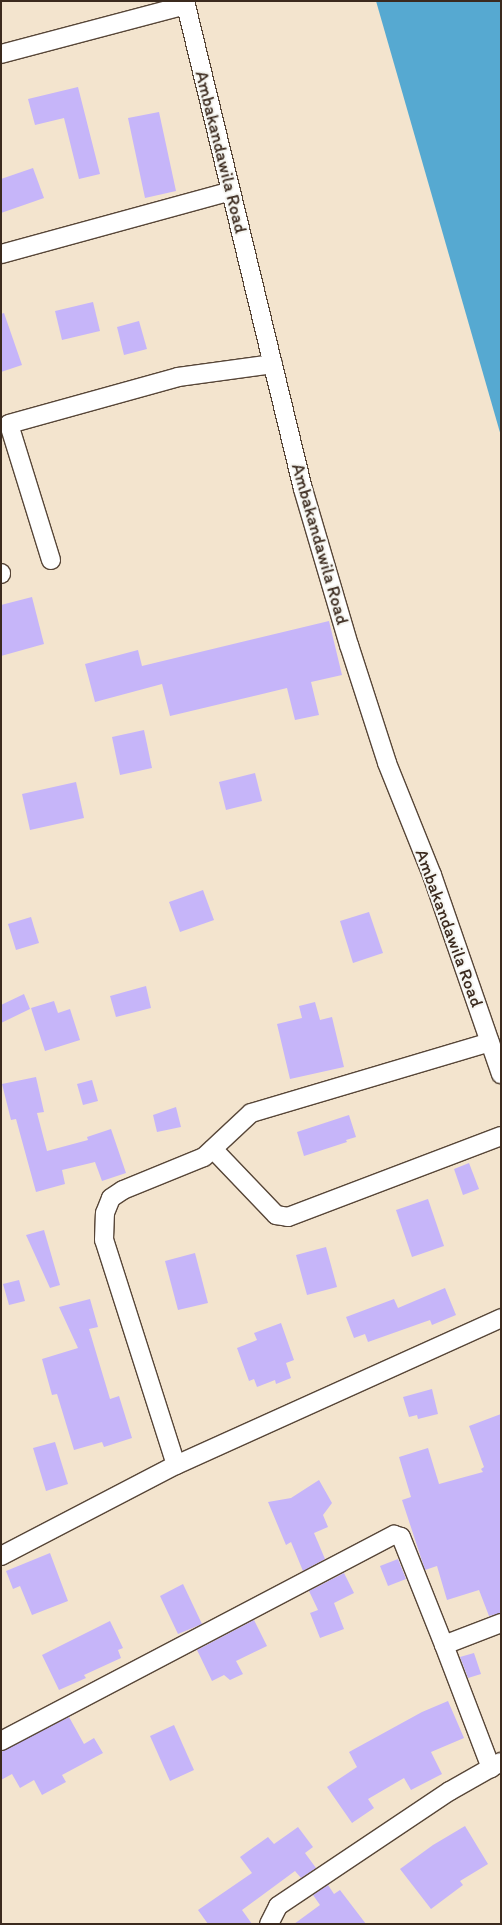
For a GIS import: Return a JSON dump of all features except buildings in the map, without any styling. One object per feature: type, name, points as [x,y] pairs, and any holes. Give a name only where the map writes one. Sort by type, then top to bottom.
[{"type":"street","points":[[1,54],[185,3]]},
{"type":"street","name":"Ambakandawila Road","points":[[185,3],[304,489],[387,763],[432,875],[501,1074]]},
{"type":"street","points":[[1,254],[231,191]]},
{"type":"street","points":[[51,560],[9,424],[178,378],[273,364]]},
{"type":"street","points":[[176,1465],[104,1240],[105,1213],[111,1198],[122,1190],[204,1158],[251,1113],[490,1042]]},
{"type":"street","points":[[213,1149],[276,1215],[288,1218],[501,1136]]},
{"type":"street","points":[[1,1556],[176,1465],[501,1318]]},
{"type":"street","points":[[1,1741],[394,1535],[401,1537],[444,1645],[496,1765],[450,1791],[278,1906],[269,1924]]},
{"type":"street","points":[[444,1645],[501,1623]]},
{"type":"water","points":[[376,1],[501,1],[501,436]]}]
